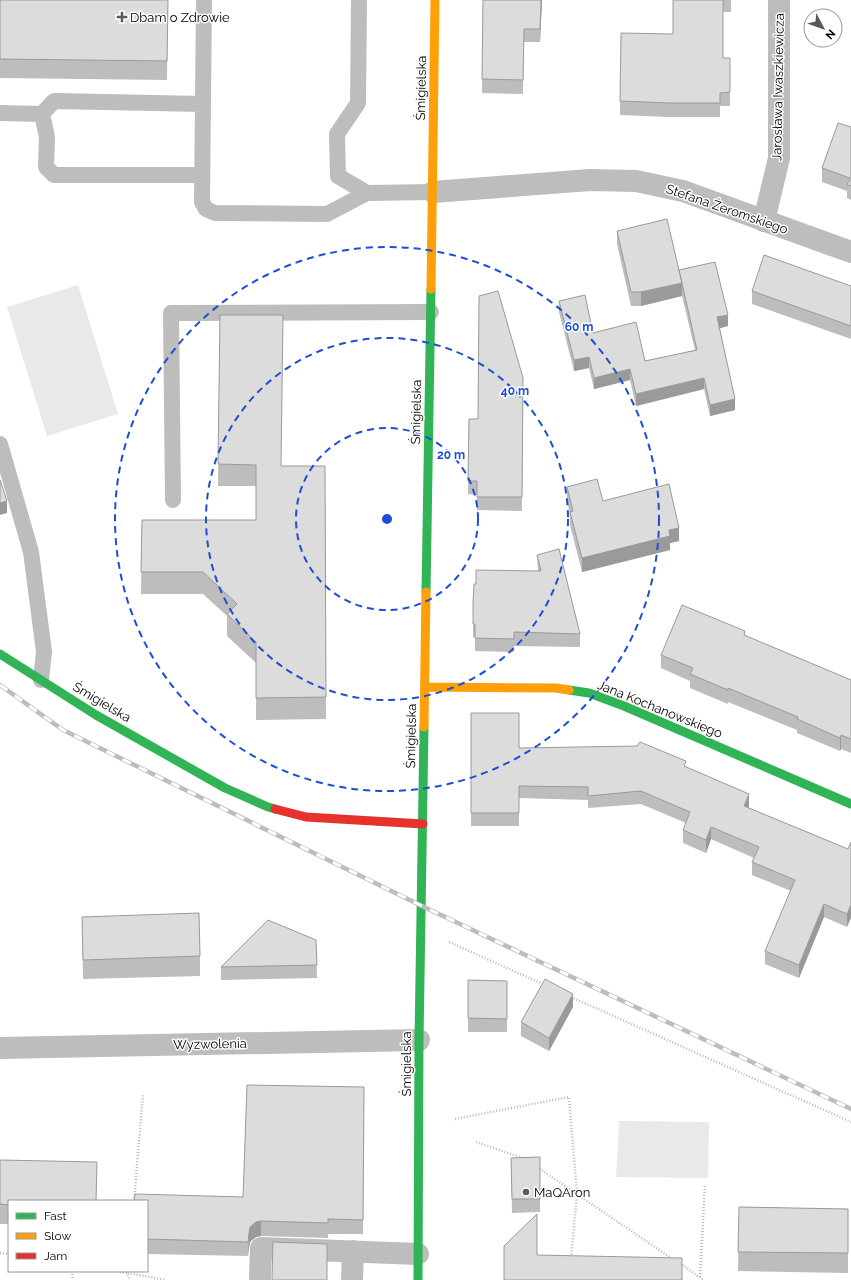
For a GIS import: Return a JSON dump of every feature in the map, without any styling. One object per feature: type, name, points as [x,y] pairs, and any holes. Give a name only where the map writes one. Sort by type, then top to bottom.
[{"type":"street","name":"Śmigielska","points":[[418,1280],[419,1040],[435,0]]},
{"type":"street","name":"Jarosława Iwaszkiewicza","points":[[764,221],[779,158],[779,0]]},
{"type":"street","name":"Stefana Żeromskiego","points":[[432,192],[590,180],[636,181],[683,192],[851,252]]},
{"type":"street","name":"Śmigielska","points":[[0,654],[96,715],[224,788],[268,807],[306,817],[423,824]]},
{"type":"street","name":"Jana Kochanowskiego","points":[[425,687],[556,688],[589,693],[624,706],[851,804]]},
{"type":"street","name":"Wyzwolenia","points":[[0,1048],[419,1040]]},
{"type":"street","points":[[260,1280],[261,1248],[418,1254]]},
{"type":"street","points":[[352,1251],[352,1280]]},
{"type":"lane","points":[[204,0],[202,202],[206,209],[215,213],[327,214],[367,193],[432,192]]},
{"type":"lane","points":[[359,0],[358,103],[337,134],[338,176],[367,193]]},
{"type":"lane","points":[[0,113],[42,114],[54,101],[203,104]]},
{"type":"lane","points":[[42,114],[47,137],[46,167],[54,175],[202,175]]},
{"type":"lane","points":[[172,500],[171,313],[431,312]]},
{"type":"lane","points":[[0,444],[31,552],[44,652],[41,680]]},
{"type":"path","points":[[449,942],[549,987]]},
{"type":"path","points":[[571,997],[851,1122]]},
{"type":"path","points":[[134,1200],[143,1095]]},
{"type":"path","points":[[455,1119],[569,1097],[577,1194],[571,1264]]},
{"type":"path","points":[[476,1142],[527,1160]]},
{"type":"path","points":[[533,1164],[704,1280]]},
{"type":"path","points":[[700,1277],[705,1184]]},
{"type":"path","points":[[130,1280],[128,1272],[166,1280]]},
{"type":"shaded area","points":[[78,285],[118,414],[47,436],[7,307]]},
{"type":"shaded area","points":[[619,1121],[709,1122],[708,1178],[616,1177]]},
{"type":"building","points":[[0,0],[168,0],[167,61],[0,59]]},
{"type":"building","points":[[483,0],[541,0],[540,29],[524,29],[523,80],[482,79]]},
{"type":"building","points":[[673,0],[723,0],[723,58],[730,58],[730,92],[720,93],[720,103],[620,101],[621,33],[673,34]]},
{"type":"building","points":[[838,123],[851,127],[851,186],[847,185],[850,178],[822,168]]},
{"type":"building","points":[[667,219],[682,283],[641,292],[631,292],[617,231]]},
{"type":"building","points":[[764,255],[851,286],[851,326],[752,291]]},
{"type":"building","points":[[715,262],[728,315],[717,317],[735,399],[710,405],[704,378],[636,394],[630,369],[594,378],[589,357],[574,360],[559,301],[585,295],[593,333],[636,322],[645,361],[697,350],[679,270]]},
{"type":"building","points":[[498,291],[523,378],[522,497],[477,497],[477,481],[468,481],[469,419],[478,419],[479,296]]},
{"type":"building","points":[[220,315],[283,315],[281,466],[325,466],[326,697],[256,698],[256,642],[227,614],[237,604],[203,572],[141,572],[142,520],[256,520],[256,465],[218,464]]},
{"type":"building","points":[[597,479],[603,501],[669,484],[679,528],[669,530],[670,536],[582,558],[570,512],[573,511],[567,487]]},
{"type":"building","points":[[0,480],[7,501],[0,503]]},
{"type":"building","points":[[559,549],[580,634],[514,632],[514,639],[475,638],[473,604],[474,584],[476,584],[476,570],[541,571],[537,555]]},
{"type":"building","points":[[682,605],[745,631],[744,635],[851,680],[851,739],[841,735],[840,738],[797,719],[798,717],[690,674],[693,668],[661,655]]},
{"type":"building","points":[[471,713],[519,713],[519,748],[637,746],[640,742],[686,761],[684,766],[749,794],[744,806],[848,849],[851,842],[851,905],[847,914],[824,904],[799,965],[765,951],[795,880],[752,862],[759,847],[711,827],[706,840],[683,830],[690,812],[641,791],[588,796],[588,787],[519,786],[519,813],[471,813]]},
{"type":"building","points":[[199,913],[200,956],[83,960],[82,917]]},
{"type":"building","points":[[268,920],[316,940],[317,965],[221,967]]},
{"type":"building","points":[[545,979],[573,994],[549,1038],[521,1022]]},
{"type":"building","points":[[468,980],[507,981],[507,1019],[468,1018]]},
{"type":"building","points":[[247,1085],[364,1087],[363,1220],[328,1219],[328,1223],[261,1221],[256,1222],[250,1227],[248,1242],[148,1239],[148,1200],[134,1200],[135,1194],[243,1197]]},
{"type":"building","name":"MaQAron","points":[[540,1157],[540,1199],[512,1199],[511,1158]]},
{"type":"building","points":[[0,1160],[97,1162],[96,1200],[8,1200],[8,1205],[0,1204]]},
{"type":"building","points":[[739,1207],[848,1209],[848,1253],[738,1252]]},
{"type":"building","points":[[537,1214],[537,1255],[682,1258],[682,1280],[504,1280],[504,1246]]},
{"type":"building","points":[[273,1242],[327,1244],[327,1280],[272,1280]]},
{"type":"railway","points":[[0,685],[63,730],[422,906],[851,1109]]},
{"type":"traffic: fast","points":[[426,592],[431,289]]},
{"type":"traffic: fast","points":[[0,654],[96,715],[225,788],[275,809]]},
{"type":"traffic: fast","points":[[569,690],[589,693],[624,706],[851,804]]},
{"type":"traffic: fast","points":[[418,1280],[419,1040],[424,727]]},
{"type":"traffic: slow","points":[[431,289],[435,0]]},
{"type":"traffic: slow","points":[[424,727],[426,592]]},
{"type":"traffic: slow","points":[[425,687],[556,688],[569,690]]},
{"type":"traffic: jam","points":[[275,809],[306,817],[423,824]]},
{"type":"place","name":"Dbam o Zdrowie","points":[[122,17]]},
{"type":"place","name":"MaQAron","points":[[526,1192]]}]
